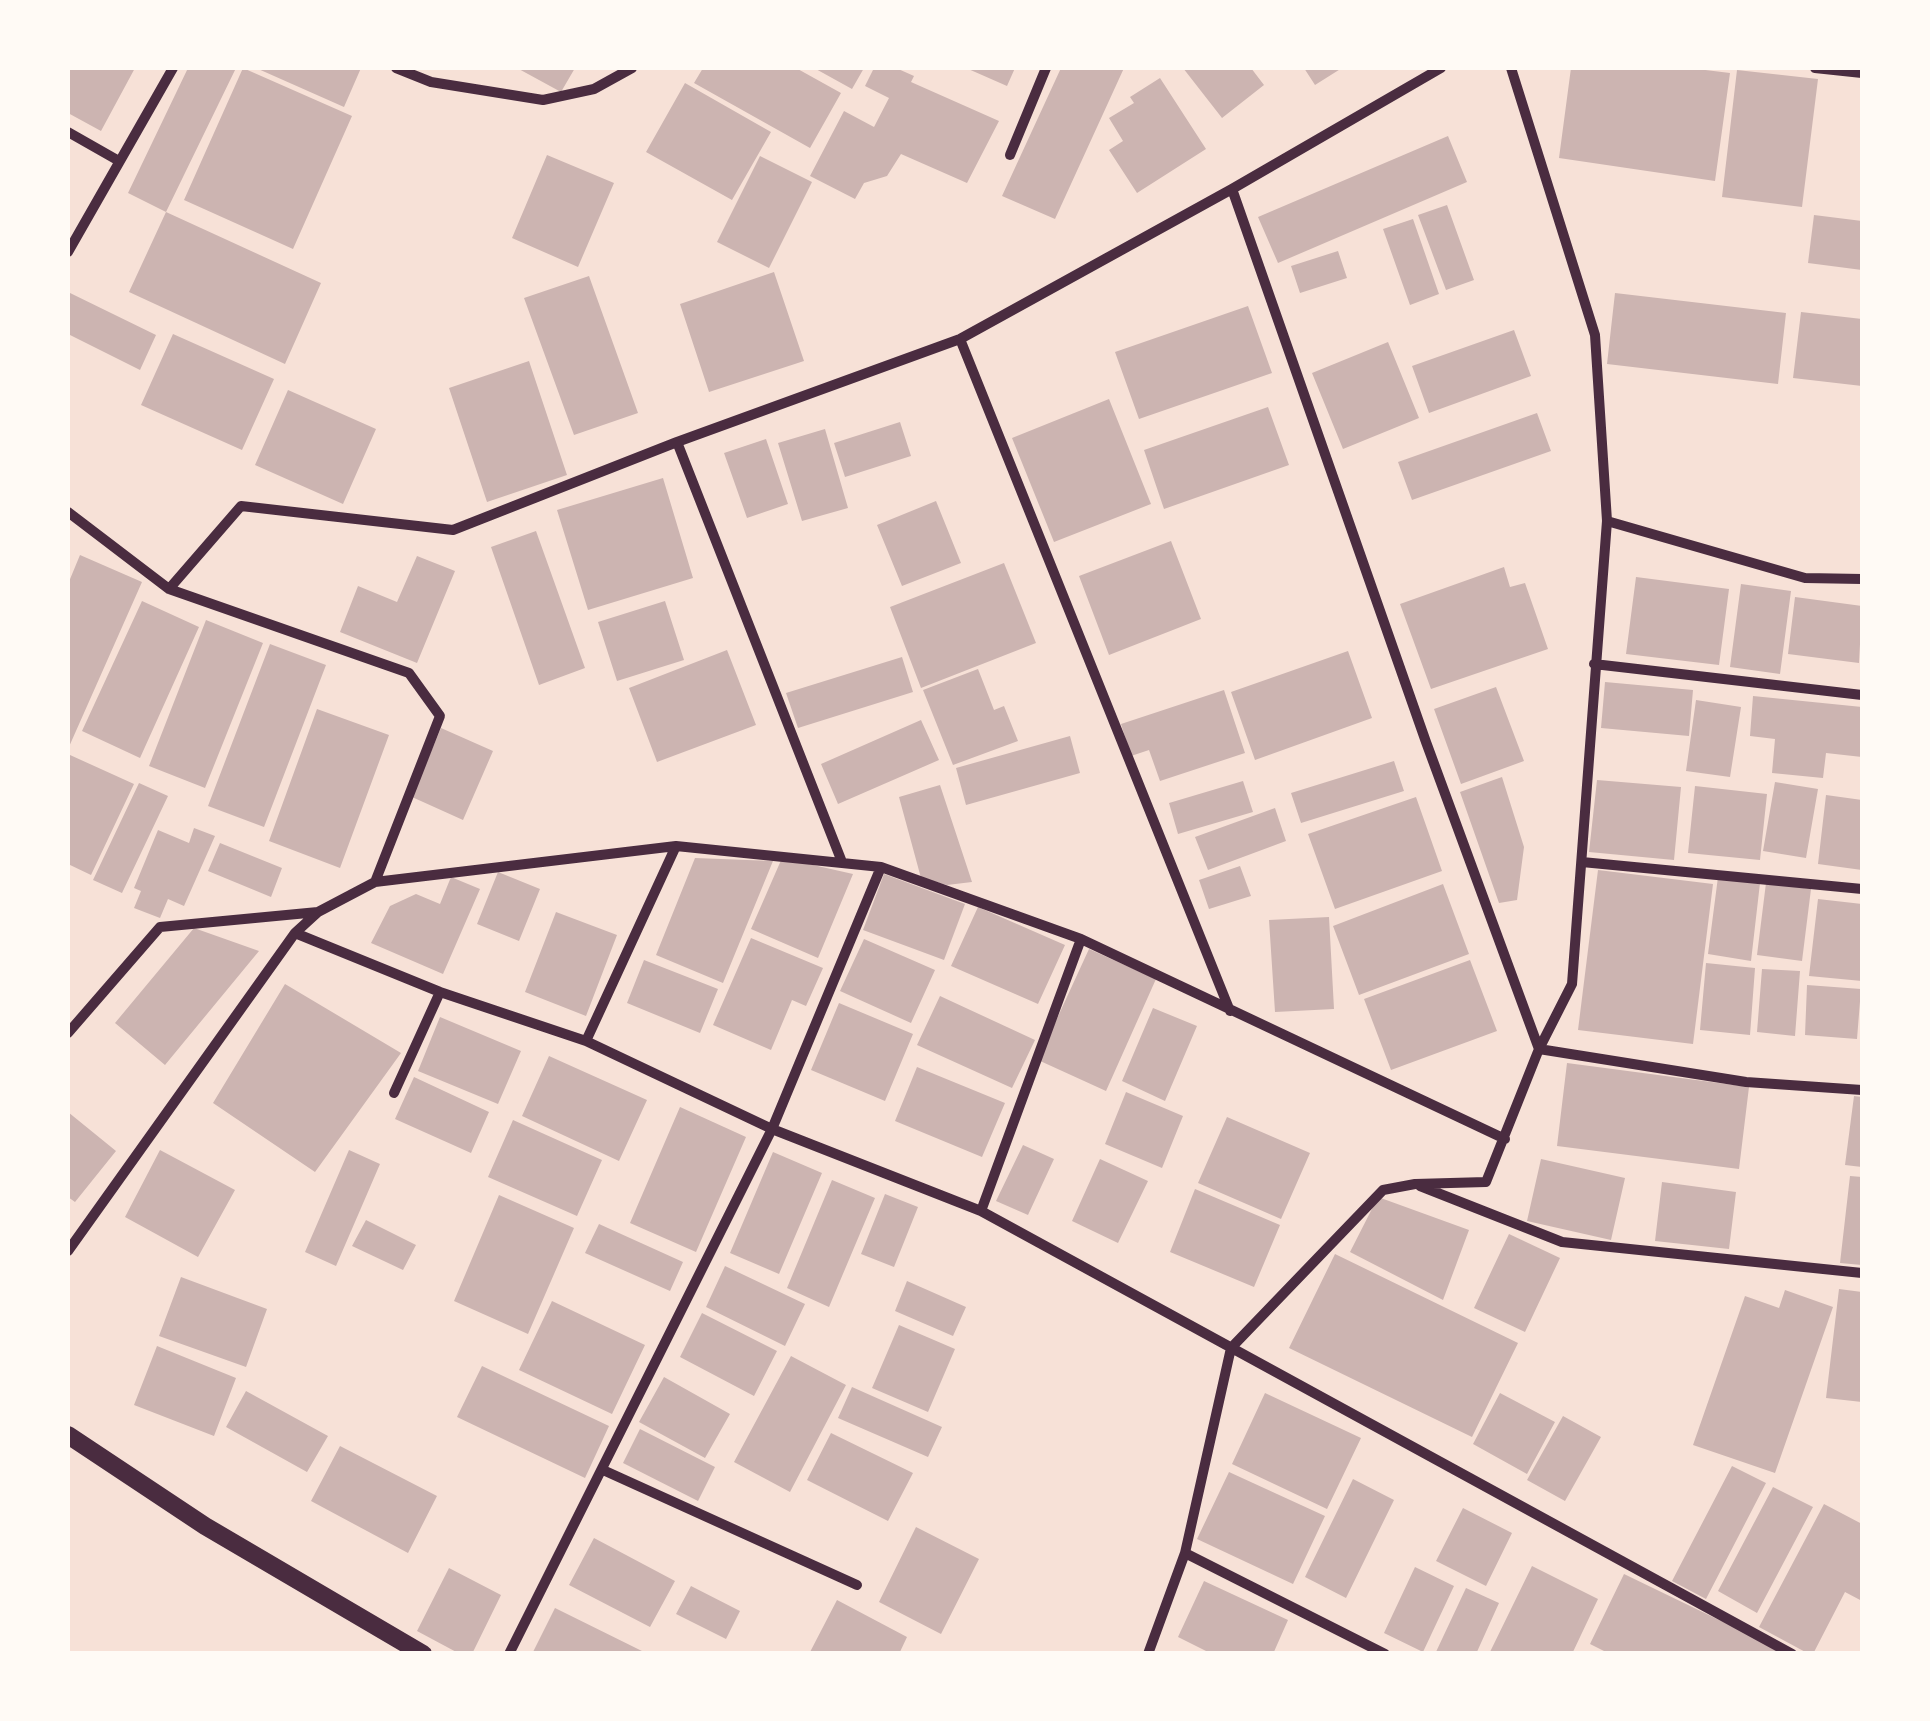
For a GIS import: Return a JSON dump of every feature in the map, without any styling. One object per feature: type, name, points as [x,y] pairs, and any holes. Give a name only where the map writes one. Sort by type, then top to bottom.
[{"type":"street","points":[[68,252],[173,68]]},
{"type":"street","points":[[396,68],[431,82],[544,100],[594,89],[632,68]]},
{"type":"street","points":[[1010,155],[1046,68]]},
{"type":"street","points":[[169,589],[240,506],[453,530],[677,442],[960,339],[1441,68]]},
{"type":"street","points":[[1148,1654],[1186,1553],[1231,1348],[1384,1190],[1415,1184],[1486,1182],[1540,1050],[1572,984],[1607,521],[1595,334],[1511,68]]},
{"type":"street","points":[[1816,68],[1862,73]]},
{"type":"street","points":[[68,132],[119,162]]},
{"type":"street","points":[[1232,189],[1426,742],[1540,1050]]},
{"type":"street","points":[[960,339],[1230,1011]]},
{"type":"street","points":[[677,442],[842,862]]},
{"type":"street","points":[[68,512],[169,589],[408,673],[440,716],[375,882]]},
{"type":"street","points":[[1607,521],[1805,578],[1862,579]]},
{"type":"street","points":[[1594,664],[1862,696]]},
{"type":"street","points":[[68,1251],[295,933],[318,912],[375,882],[676,846],[880,868],[1081,939],[1506,1139]]},
{"type":"street","points":[[586,1041],[676,846]]},
{"type":"street","points":[[1582,862],[1862,889]]},
{"type":"street","points":[[509,1654],[772,1129],[880,868]]},
{"type":"street","points":[[68,1032],[160,927],[318,912]]},
{"type":"street","points":[[295,933],[440,992],[586,1041],[772,1129],[980,1211],[1792,1654]]},
{"type":"street","points":[[980,1211],[1081,939]]},
{"type":"street","points":[[394,1093],[440,992]]},
{"type":"street","points":[[1540,1050],[1746,1082],[1862,1090]]},
{"type":"street","points":[[1415,1184],[1562,1242],[1862,1273]]},
{"type":"street","points":[[68,1435],[206,1526],[423,1654]]},
{"type":"street","points":[[602,1470],[857,1586]]},
{"type":"street","points":[[1186,1553],[1385,1654]]},
{"type":"building","points":[[68,68],[135,68],[101,131],[68,113]]},
{"type":"building","points":[[188,68],[236,68],[166,212],[128,193]]},
{"type":"building","points":[[243,68],[352,116],[293,249],[184,200]]},
{"type":"building","points":[[256,68],[361,68],[344,107]]},
{"type":"building","points":[[517,68],[575,68],[561,92]]},
{"type":"building","points":[[703,68],[796,68],[841,93],[810,148],[694,83]]},
{"type":"building","points":[[814,68],[864,68],[852,89]]},
{"type":"building","points":[[874,68],[896,68],[914,76],[911,82],[999,121],[967,183],[901,154],[887,176],[864,183],[855,199],[810,176],[844,111],[874,127],[889,98],[865,86]]},
{"type":"building","points":[[966,68],[1015,68],[1007,86]]},
{"type":"building","points":[[1061,68],[1124,68],[1055,219],[1002,196]]},
{"type":"building","points":[[1183,68],[1251,68],[1264,85],[1222,118]]},
{"type":"building","points":[[1304,68],[1342,68],[1315,85]]},
{"type":"building","points":[[1571,68],[1689,68],[1730,73],[1715,181],[1559,158]]},
{"type":"building","points":[[1737,70],[1818,79],[1802,207],[1722,197]]},
{"type":"building","points":[[1160,78],[1206,149],[1137,193],[1109,150],[1123,141],[1109,118],[1134,103],[1130,97]]},
{"type":"building","points":[[685,83],[771,132],[732,200],[646,152]]},
{"type":"building","points":[[1448,136],[1467,182],[1278,263],[1258,217]]},
{"type":"building","points":[[547,155],[614,183],[578,267],[512,238]]},
{"type":"building","points":[[760,156],[812,182],[769,268],[717,242]]},
{"type":"building","points":[[1447,205],[1474,280],[1446,290],[1418,215]]},
{"type":"building","points":[[166,212],[321,283],[285,364],[129,292]]},
{"type":"building","points":[[1814,215],[1862,221],[1862,270],[1808,263]]},
{"type":"building","points":[[1413,219],[1439,294],[1410,305],[1383,229]]},
{"type":"building","points":[[1338,251],[1347,278],[1300,293],[1291,266]]},
{"type":"building","points":[[774,272],[804,361],[709,392],[680,304]]},
{"type":"building","points":[[589,276],[638,413],[574,435],[524,298]]},
{"type":"building","points":[[68,292],[156,335],[140,370],[68,334]]},
{"type":"building","points":[[1615,293],[1786,313],[1778,384],[1607,364]]},
{"type":"building","points":[[1248,306],[1272,373],[1139,419],[1115,352]]},
{"type":"building","points":[[1801,312],[1862,319],[1862,386],[1793,378]]},
{"type":"building","points":[[1514,330],[1531,376],[1429,413],[1412,366]]},
{"type":"building","points":[[173,334],[274,379],[242,450],[141,405]]},
{"type":"building","points":[[1388,342],[1419,418],[1343,449],[1312,373]]},
{"type":"building","points":[[529,361],[567,475],[487,502],[449,388]]},
{"type":"building","points":[[288,390],[376,429],[343,504],[255,465]]},
{"type":"building","points":[[1109,399],[1151,504],[1054,542],[1012,438]]},
{"type":"building","points":[[1268,407],[1289,465],[1164,509],[1144,450]]},
{"type":"building","points":[[1537,413],[1551,451],[1412,500],[1398,462]]},
{"type":"building","points":[[900,422],[911,456],[845,477],[834,443]]},
{"type":"building","points":[[825,429],[848,508],[802,521],[778,443]]},
{"type":"building","points":[[766,439],[788,504],[747,518],[724,453]]},
{"type":"building","points":[[663,478],[693,578],[588,610],[557,510]]},
{"type":"building","points":[[936,501],[961,563],[902,586],[877,525]]},
{"type":"building","points":[[536,531],[585,668],[539,685],[491,547]]},
{"type":"building","points":[[1171,541],[1201,619],[1109,655],[1079,576]]},
{"type":"building","points":[[80,555],[142,582],[68,749],[68,584]]},
{"type":"building","points":[[417,556],[455,571],[417,663],[340,632],[358,586],[397,602]]},
{"type":"building","points":[[1004,563],[1036,643],[921,688],[890,607]]},
{"type":"building","points":[[1504,567],[1510,587],[1525,583],[1548,649],[1431,689],[1400,604]]},
{"type":"building","points":[[1636,577],[1729,589],[1719,665],[1626,654]]},
{"type":"building","points":[[1741,584],[1791,591],[1780,674],[1730,667]]},
{"type":"building","points":[[1795,597],[1862,606],[1859,663],[1788,654]]},
{"type":"building","points":[[142,601],[199,627],[140,758],[82,731]]},
{"type":"building","points":[[665,601],[684,660],[617,681],[598,622]]},
{"type":"building","points":[[206,620],[263,643],[205,788],[149,766]]},
{"type":"building","points":[[270,644],[326,665],[264,827],[208,806]]},
{"type":"building","points":[[727,650],[756,725],[657,762],[629,688]]},
{"type":"building","points":[[1348,651],[1372,718],[1255,760],[1231,692]]},
{"type":"building","points":[[902,657],[913,692],[798,728],[786,693]]},
{"type":"building","points":[[978,669],[994,710],[1004,706],[1018,741],[953,765],[923,690]]},
{"type":"building","points":[[1605,682],[1693,690],[1689,736],[1601,728]]},
{"type":"building","points":[[1496,687],[1524,761],[1461,784],[1434,709]]},
{"type":"building","points":[[1224,690],[1245,753],[1160,781],[1149,750],[1131,756],[1121,724]]},
{"type":"building","points":[[1753,696],[1862,707],[1862,757],[1826,753],[1823,778],[1772,773],[1775,739],[1750,736]]},
{"type":"building","points":[[1696,700],[1741,707],[1730,777],[1686,771]]},
{"type":"building","points":[[317,709],[389,735],[340,868],[269,841]]},
{"type":"building","points":[[921,720],[939,760],[838,804],[821,764]]},
{"type":"building","points":[[441,728],[493,751],[463,820],[412,797]]},
{"type":"building","points":[[1070,736],[1080,773],[966,805],[956,768]]},
{"type":"building","points":[[70,755],[134,784],[91,875],[68,864]]},
{"type":"building","points":[[1394,761],[1404,791],[1301,823],[1291,793]]},
{"type":"building","points":[[1502,777],[1524,847],[1517,900],[1499,903],[1460,792]]},
{"type":"building","points":[[1597,780],[1681,787],[1674,860],[1589,852]]},
{"type":"building","points":[[1243,781],[1253,812],[1178,834],[1169,803]]},
{"type":"building","points":[[1775,782],[1818,789],[1806,858],[1763,851]]},
{"type":"building","points":[[139,783],[168,796],[122,893],[93,880]]},
{"type":"building","points":[[940,785],[972,882],[947,885],[921,878],[899,797]]},
{"type":"building","points":[[1695,786],[1767,794],[1760,860],[1688,853]]},
{"type":"building","points":[[1826,795],[1862,800],[1862,870],[1818,864]]},
{"type":"building","points":[[1416,797],[1442,871],[1335,909],[1308,834]]},
{"type":"building","points":[[1275,808],[1286,841],[1208,870],[1195,837]]},
{"type":"building","points":[[194,828],[215,836],[184,906],[168,899],[160,918],[134,908],[141,891],[134,888],[158,830],[189,843]]},
{"type":"building","points":[[220,843],[282,868],[271,897],[208,871]]},
{"type":"building","points":[[695,858],[773,861],[723,983],[656,955]]},
{"type":"building","points":[[782,858],[853,874],[818,958],[751,929]]},
{"type":"building","points":[[1240,866],[1251,896],[1209,909],[1199,880]]},
{"type":"building","points":[[1598,870],[1713,884],[1693,1044],[1578,1030]]},
{"type":"building","points":[[498,872],[540,889],[519,941],[477,924]]},
{"type":"building","points":[[884,874],[965,904],[944,960],[863,930]]},
{"type":"building","points":[[451,877],[480,889],[443,974],[371,943],[390,906],[416,894],[440,904]]},
{"type":"building","points":[[1718,877],[1760,883],[1751,961],[1708,954]]},
{"type":"building","points":[[1766,883],[1811,889],[1802,961],[1757,955]]},
{"type":"building","points":[[1443,884],[1469,954],[1359,995],[1333,926]]},
{"type":"building","points":[[1818,899],[1862,904],[1862,981],[1809,976]]},
{"type":"building","points":[[978,907],[1065,945],[1038,1004],[951,966]]},
{"type":"building","points":[[556,912],[617,935],[586,1016],[525,992]]},
{"type":"building","points":[[1329,917],[1334,1009],[1275,1012],[1269,920]]},
{"type":"building","points":[[194,928],[259,951],[165,1065],[115,1023]]},
{"type":"building","points":[[751,938],[823,968],[806,1006],[792,1000],[771,1050],[713,1025]]},
{"type":"building","points":[[864,939],[935,970],[911,1023],[840,991]]},
{"type":"building","points":[[1089,949],[1156,979],[1106,1091],[1038,1060]]},
{"type":"building","points":[[644,960],[718,989],[700,1033],[627,1003]]},
{"type":"building","points":[[1470,960],[1497,1031],[1391,1070],[1364,999]]},
{"type":"building","points":[[1706,963],[1755,968],[1750,1035],[1700,1030]]},
{"type":"building","points":[[1762,969],[1800,971],[1795,1036],[1757,1032]]},
{"type":"building","points":[[285,984],[401,1053],[315,1172],[213,1103]]},
{"type":"building","points":[[1807,985],[1861,989],[1857,1039],[1805,1035]]},
{"type":"building","points":[[940,996],[1035,1040],[1012,1088],[917,1045]]},
{"type":"building","points":[[839,1003],[913,1034],[885,1101],[811,1070]]},
{"type":"building","points":[[1153,1008],[1197,1026],[1165,1101],[1122,1081]]},
{"type":"building","points":[[440,1017],[521,1051],[498,1104],[418,1071]]},
{"type":"building","points":[[549,1056],[647,1100],[619,1161],[522,1116]]},
{"type":"building","points":[[1567,1063],[1749,1087],[1739,1169],[1557,1146]]},
{"type":"building","points":[[917,1067],[1005,1103],[982,1157],[895,1121]]},
{"type":"building","points":[[414,1077],[489,1112],[471,1153],[395,1119]]},
{"type":"building","points":[[1126,1092],[1183,1116],[1162,1168],[1105,1144]]},
{"type":"building","points":[[1854,1096],[1862,1097],[1862,1167],[1845,1165]]},
{"type":"building","points":[[680,1107],[746,1137],[696,1252],[630,1223]]},
{"type":"building","points":[[68,1112],[116,1151],[75,1202],[68,1197]]},
{"type":"building","points":[[1227,1117],[1310,1153],[1281,1219],[1198,1183]]},
{"type":"building","points":[[513,1120],[602,1160],[577,1216],[488,1177]]},
{"type":"building","points":[[1023,1145],[1054,1159],[1028,1215],[996,1201]]},
{"type":"building","points":[[160,1150],[235,1190],[198,1257],[125,1217]]},
{"type":"building","points":[[349,1150],[380,1164],[336,1266],[305,1252]]},
{"type":"building","points":[[773,1152],[822,1173],[779,1274],[730,1253]]},
{"type":"building","points":[[1100,1159],[1148,1181],[1118,1243],[1072,1221]]},
{"type":"building","points":[[1541,1159],[1625,1178],[1611,1240],[1527,1221]]},
{"type":"building","points":[[1850,1176],[1862,1177],[1862,1265],[1840,1263]]},
{"type":"building","points":[[832,1180],[875,1198],[829,1307],[787,1288]]},
{"type":"building","points":[[1662,1182],[1736,1192],[1729,1249],[1655,1241]]},
{"type":"building","points":[[1195,1189],[1280,1225],[1254,1287],[1170,1252]]},
{"type":"building","points":[[885,1194],[918,1207],[894,1267],[861,1254]]},
{"type":"building","points":[[499,1195],[574,1228],[528,1334],[454,1301]]},
{"type":"building","points":[[1378,1197],[1469,1230],[1443,1300],[1350,1252]]},
{"type":"building","points":[[366,1220],[416,1245],[403,1270],[352,1246]]},
{"type":"building","points":[[599,1224],[683,1262],[670,1291],[585,1253]]},
{"type":"building","points":[[1509,1234],[1560,1258],[1525,1332],[1474,1308]]},
{"type":"building","points":[[1335,1254],[1518,1343],[1472,1437],[1289,1348]]},
{"type":"building","points":[[725,1266],[805,1304],[785,1346],[706,1307]]},
{"type":"building","points":[[181,1277],[267,1309],[246,1367],[159,1336]]},
{"type":"building","points":[[907,1281],[966,1307],[953,1336],[895,1311]]},
{"type":"building","points":[[1839,1289],[1862,1292],[1862,1402],[1826,1398]]},
{"type":"building","points":[[1785,1290],[1833,1307],[1775,1473],[1693,1445],[1745,1296],[1779,1308]]},
{"type":"building","points":[[552,1301],[645,1345],[612,1414],[519,1370]]},
{"type":"building","points":[[702,1313],[777,1351],[754,1396],[680,1357]]},
{"type":"building","points":[[899,1325],[955,1349],[928,1412],[872,1388]]},
{"type":"building","points":[[157,1346],[236,1378],[214,1436],[134,1405]]},
{"type":"building","points":[[791,1356],[846,1385],[790,1492],[734,1462]]},
{"type":"building","points":[[482,1366],[609,1426],[585,1478],[457,1417]]},
{"type":"building","points":[[664,1377],[730,1414],[705,1458],[639,1422]]},
{"type":"building","points":[[852,1387],[942,1427],[928,1457],[838,1418]]},
{"type":"building","points":[[246,1391],[328,1436],[307,1472],[226,1427]]},
{"type":"building","points":[[1265,1393],[1361,1438],[1327,1509],[1232,1464]]},
{"type":"building","points":[[1500,1393],[1555,1422],[1527,1474],[1473,1444]]},
{"type":"building","points":[[1563,1416],[1601,1437],[1565,1501],[1527,1480]]},
{"type":"building","points":[[640,1429],[715,1467],[698,1501],[623,1463]]},
{"type":"building","points":[[831,1433],[913,1473],[888,1521],[807,1480]]},
{"type":"building","points":[[340,1446],[437,1496],[408,1553],[311,1501]]},
{"type":"building","points":[[1732,1466],[1766,1483],[1706,1599],[1672,1581]]},
{"type":"building","points":[[1229,1472],[1325,1516],[1293,1584],[1197,1539]]},
{"type":"building","points":[[1353,1479],[1394,1500],[1346,1598],[1305,1577]]},
{"type":"building","points":[[1773,1487],[1813,1507],[1757,1613],[1718,1591]]},
{"type":"building","points":[[1824,1504],[1862,1524],[1862,1601],[1845,1592],[1813,1654],[1809,1654],[1759,1627]]},
{"type":"building","points":[[1463,1508],[1512,1533],[1486,1586],[1436,1561]]},
{"type":"building","points":[[916,1527],[979,1559],[941,1634],[879,1602]]},
{"type":"building","points":[[594,1538],[675,1581],[650,1627],[569,1585]]},
{"type":"building","points":[[1532,1566],[1598,1599],[1572,1654],[1489,1654]]},
{"type":"building","points":[[1415,1567],[1454,1586],[1423,1652],[1384,1633]]},
{"type":"building","points":[[449,1568],[501,1595],[472,1654],[460,1654],[417,1631]]},
{"type":"building","points":[[1624,1574],[1777,1648],[1774,1654],[1610,1654],[1590,1644]]},
{"type":"building","points":[[1204,1581],[1288,1620],[1273,1654],[1212,1654],[1178,1637]]},
{"type":"building","points":[[691,1586],[740,1611],[726,1639],[676,1614]]},
{"type":"building","points":[[1466,1588],[1499,1603],[1476,1654],[1435,1654]]},
{"type":"building","points":[[837,1600],[907,1637],[899,1654],[809,1654]]},
{"type":"building","points":[[555,1608],[648,1654],[532,1654]]}]
